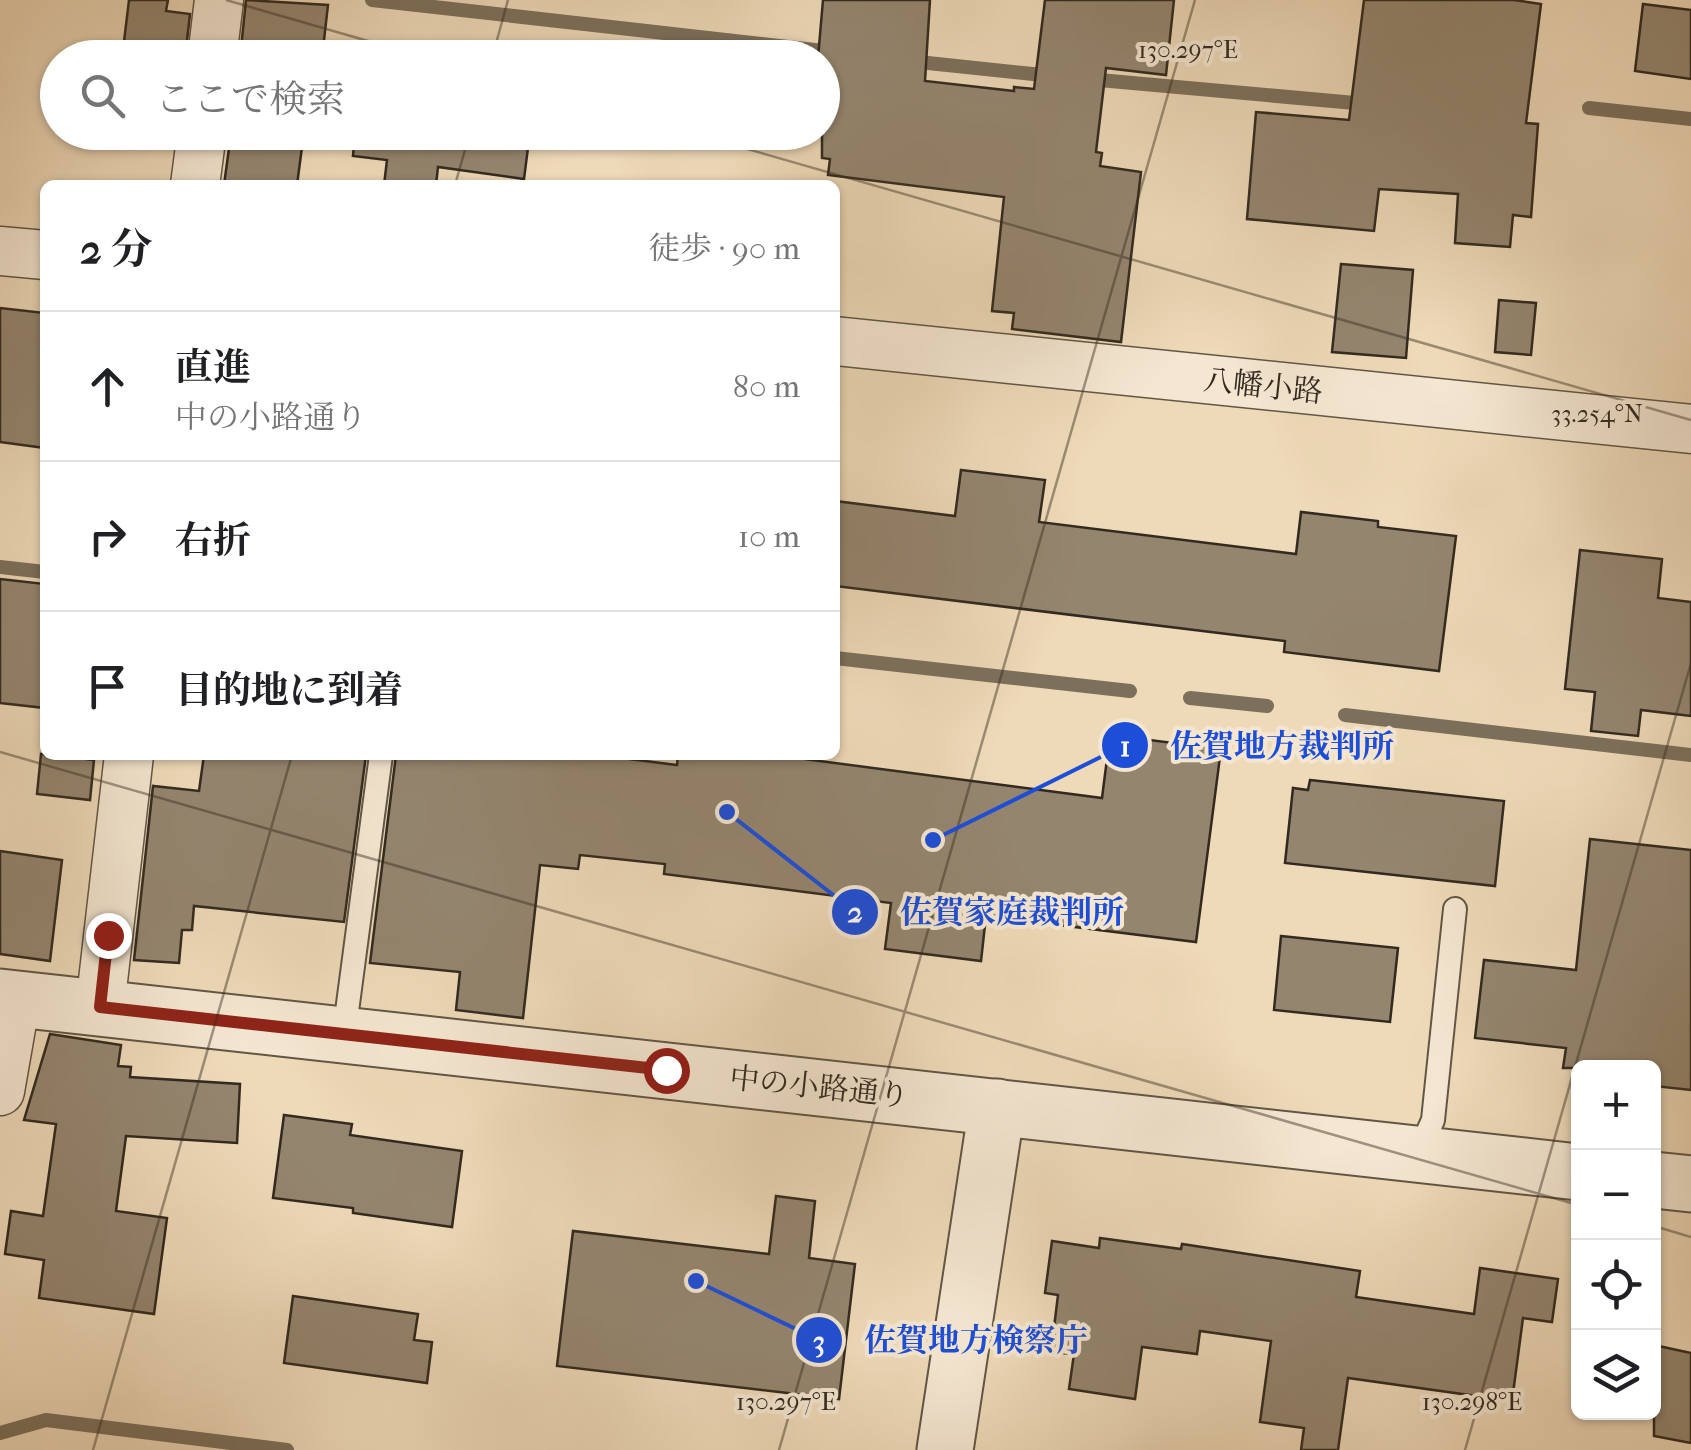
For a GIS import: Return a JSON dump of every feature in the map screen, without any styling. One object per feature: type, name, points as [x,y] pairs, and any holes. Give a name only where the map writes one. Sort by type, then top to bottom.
[{"type":"street","points":[[214,40],[219,0]]},
{"type":"street","points":[[197,180],[200,150]]},
{"type":"street","points":[[0,251],[40,255]]},
{"type":"street","name":"八幡小路","points":[[840,342],[1691,428]]},
{"type":"street","points":[[100,1007],[128,760]]},
{"type":"street","points":[[0,1090],[8,998]]},
{"type":"street","name":"中の小路通り","points":[[8,998],[1571,1171]]},
{"type":"street","points":[[945,1450],[997,1107]]},
{"type":"street","points":[[1661,1181],[1691,1184]]},
{"type":"lane","points":[[344,1034],[379,760]]},
{"type":"lane","points":[[1418,1154],[1433,1120],[1454,908]]},
{"type":"building","points":[[129,0],[168,0],[166,11],[190,14],[187,40],[124,40]]},
{"type":"building","points":[[246,0],[328,5],[324,40],[242,40]]},
{"type":"building","points":[[823,0],[930,0],[925,81],[1014,91],[1014,87],[1034,89],[1045,0],[1174,0],[1166,75],[1106,68],[1096,152],[1102,153],[1100,166],[1141,172],[1121,342],[1012,329],[1014,313],[992,311],[1004,197],[828,175],[830,159],[822,158],[822,150],[840,150],[840,40],[820,40]]},
{"type":"building","points":[[1364,0],[1514,0],[1541,4],[1526,123],[1538,124],[1531,217],[1513,215],[1510,247],[1455,243],[1458,194],[1379,189],[1374,231],[1247,219],[1256,112],[1349,120]]},
{"type":"building","points":[[1643,4],[1691,10],[1691,79],[1635,71]]},
{"type":"building","points":[[229,150],[302,150],[298,180],[225,180]]},
{"type":"building","points":[[354,150],[528,150],[524,179],[438,167],[437,180],[385,180],[387,160],[353,156]]},
{"type":"building","points":[[1341,264],[1413,270],[1406,358],[1332,352]]},
{"type":"building","points":[[1499,300],[1536,303],[1531,355],[1495,352]]},
{"type":"building","points":[[0,308],[40,312],[40,447],[0,442]]},
{"type":"building","points":[[961,470],[1045,480],[1039,522],[1296,554],[1301,512],[1378,521],[1378,527],[1456,536],[1439,671],[1284,652],[1285,641],[840,587],[840,502],[955,516]]},
{"type":"building","points":[[1580,550],[1662,559],[1658,598],[1691,602],[1691,716],[1641,710],[1638,736],[1591,731],[1595,692],[1565,689]]},
{"type":"building","points":[[0,579],[40,583],[40,707],[0,703]]},
{"type":"building","points":[[1110,735],[1221,749],[1196,942],[986,916],[981,961],[885,949],[891,903],[664,874],[665,864],[580,855],[578,869],[540,865],[523,1018],[456,1010],[460,972],[370,963],[395,760],[637,760],[677,765],[678,760],[812,760],[1102,798]]},
{"type":"building","points":[[40,760],[94,760],[90,800],[37,794]]},
{"type":"building","points":[[203,760],[365,760],[344,922],[194,906],[192,930],[182,930],[179,963],[134,960],[153,786],[199,791]]},
{"type":"building","points":[[1310,780],[1504,801],[1495,886],[1285,863],[1293,788],[1308,790]]},
{"type":"building","points":[[1590,839],[1691,850],[1691,1090],[1661,1087],[1661,1060],[1571,1060],[1571,1068],[1563,1068],[1566,1048],[1475,1038],[1484,960],[1576,970]]},
{"type":"building","points":[[0,851],[62,860],[50,961],[0,954]]},
{"type":"building","points":[[1281,936],[1398,948],[1390,1022],[1274,1010]]},
{"type":"building","points":[[50,1034],[121,1045],[118,1066],[131,1067],[130,1077],[240,1084],[237,1143],[126,1136],[116,1211],[167,1218],[154,1314],[39,1298],[44,1260],[5,1254],[11,1211],[43,1216],[56,1124],[24,1120]]},
{"type":"building","points":[[284,1115],[352,1124],[350,1135],[462,1151],[452,1227],[273,1198]]},
{"type":"building","points":[[776,1196],[815,1201],[809,1258],[855,1264],[839,1399],[557,1366],[573,1231],[769,1254]]},
{"type":"building","points":[[1100,1238],[1181,1249],[1182,1244],[1360,1271],[1356,1297],[1474,1314],[1480,1268],[1558,1279],[1552,1322],[1523,1318],[1512,1401],[1348,1378],[1338,1450],[1301,1450],[1304,1428],[1260,1422],[1271,1341],[1200,1331],[1197,1354],[1142,1347],[1135,1399],[1069,1389],[1074,1354],[1051,1352],[1058,1295],[1045,1293],[1052,1241],[1099,1248]]},
{"type":"building","points":[[293,1296],[418,1314],[414,1340],[432,1342],[427,1383],[284,1363]]},
{"type":"building","points":[[1661,1347],[1691,1353],[1691,1443],[1654,1436],[1654,1420],[1661,1420]]},
{"type":"waterway","points":[[372,0],[727,40]]},
{"type":"waterway","points":[[909,61],[1052,76]]},
{"type":"waterway","points":[[1088,79],[1366,104]]},
{"type":"waterway","points":[[1589,108],[1691,119]]},
{"type":"waterway","points":[[0,567],[40,571]]},
{"type":"waterway","points":[[840,659],[1130,691]]},
{"type":"waterway","points":[[1190,698],[1267,706]]},
{"type":"waterway","points":[[1345,715],[1691,755]]},
{"type":"waterway","points":[[0,1433],[46,1420],[287,1450]]},
{"type":"place","name":"佐賀家庭裁判所","points":[[727,812]]},
{"type":"place","name":"佐賀地方裁判所","points":[[933,840]]},
{"type":"place","name":"佐賀地方検察庁","points":[[696,1281]]},
{"type":"route","points":[[108,935],[100,1007],[666,1070]]}]
